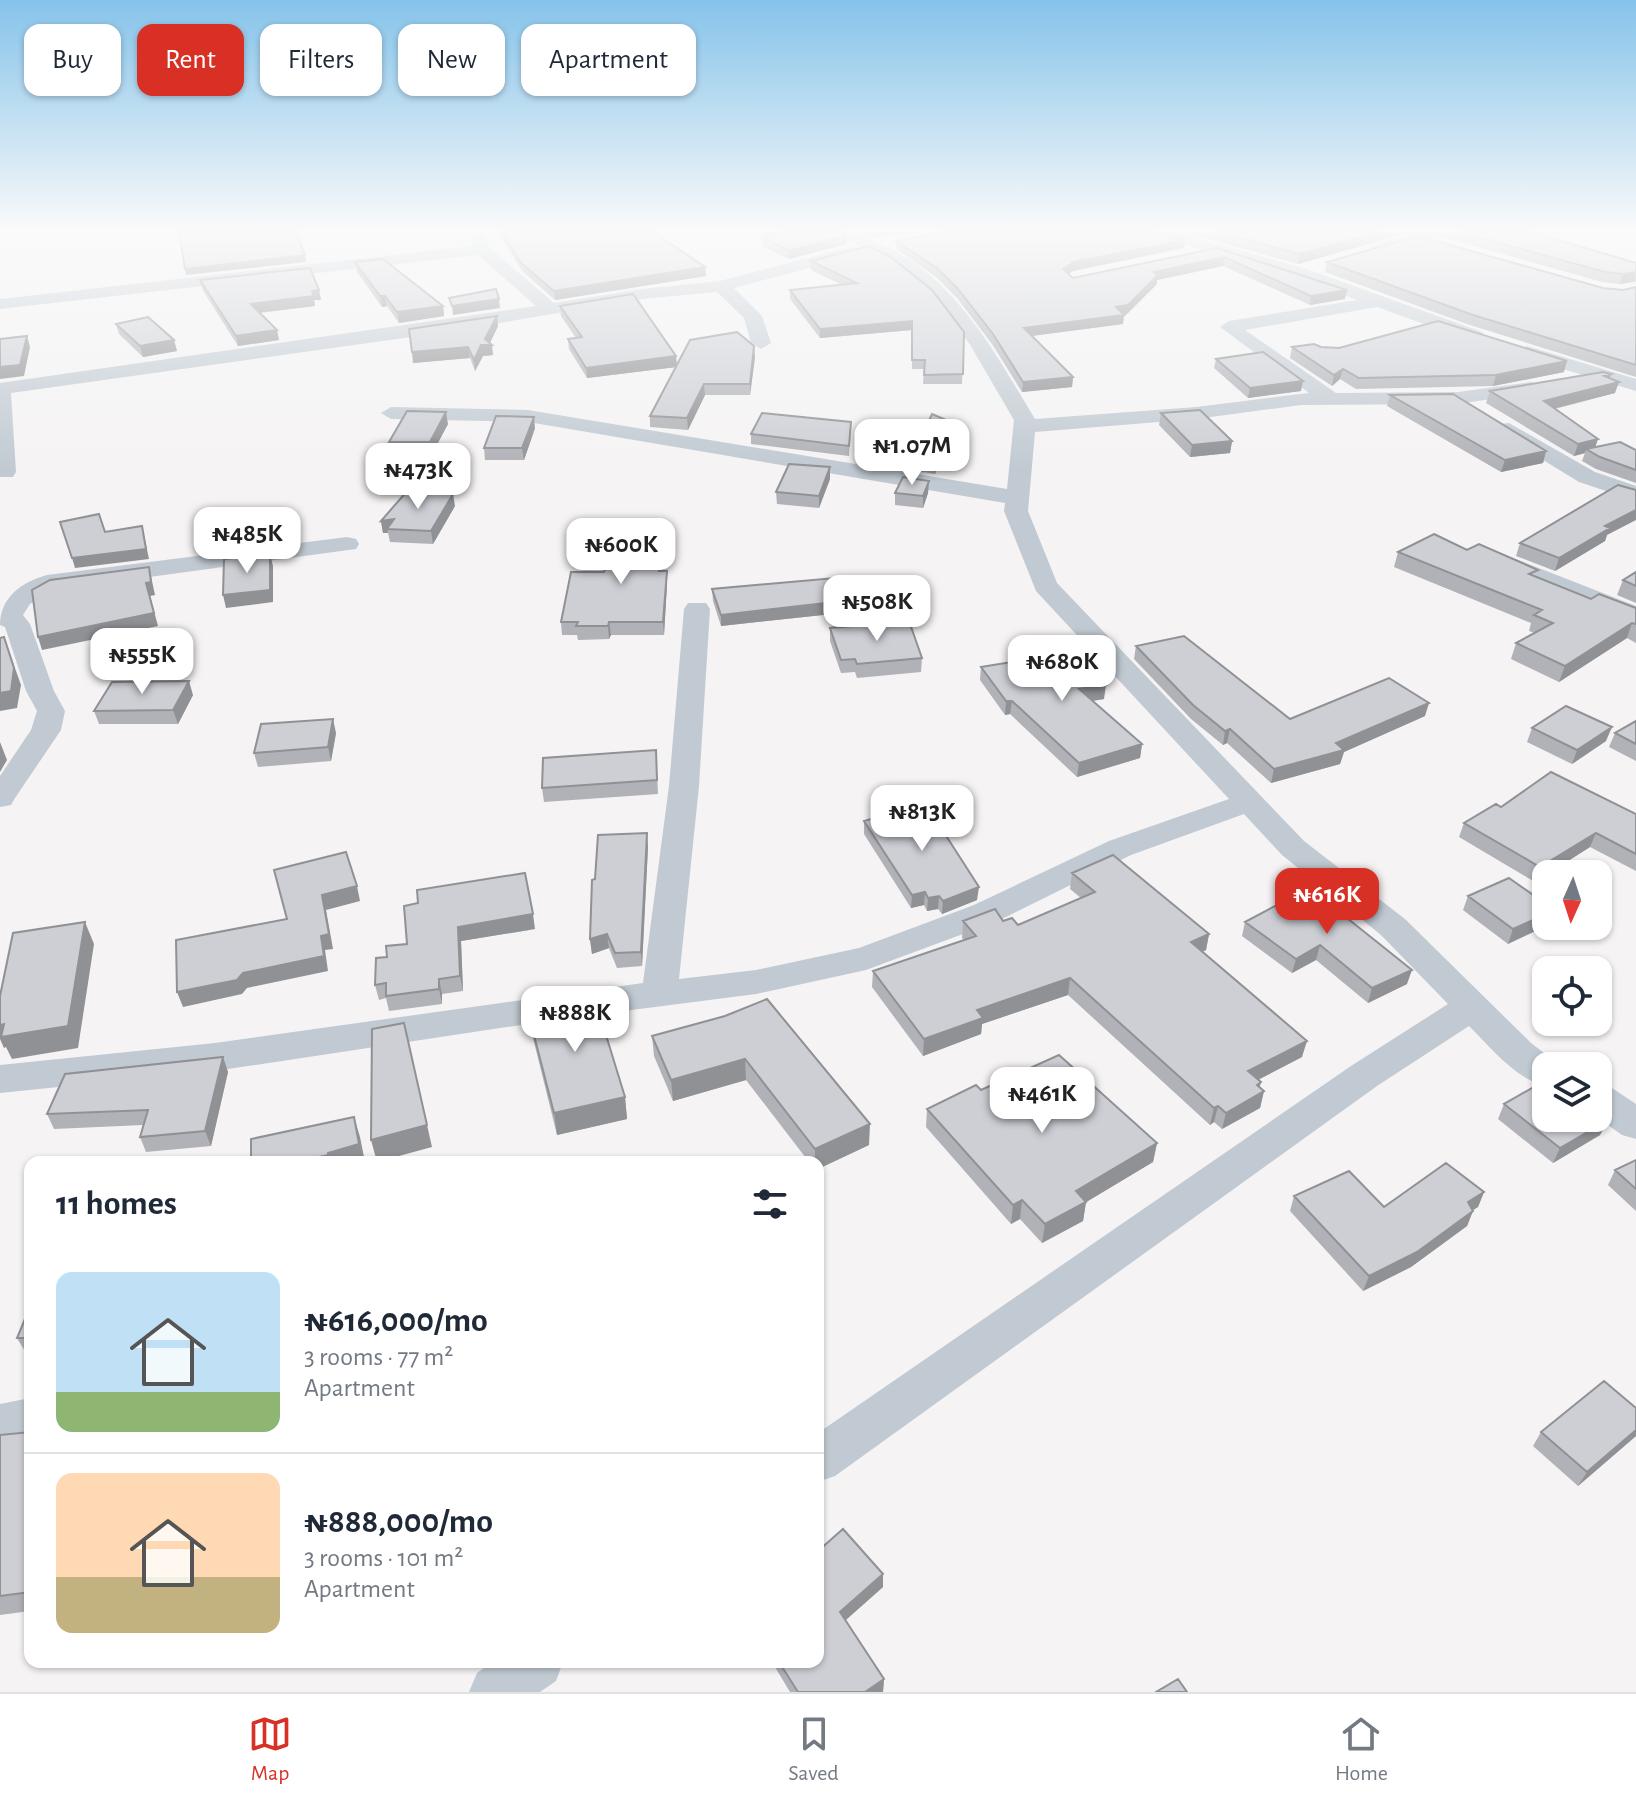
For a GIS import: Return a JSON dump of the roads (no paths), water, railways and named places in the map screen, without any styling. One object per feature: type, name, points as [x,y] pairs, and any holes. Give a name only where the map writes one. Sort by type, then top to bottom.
[{"type":"street","points":[[5,472],[0,389],[537,311]]},
{"type":"street","points":[[748,311],[753,316],[761,343]]},
{"type":"street","points":[[954,311],[978,341],[1025,420],[1016,511],[1045,586],[1293,848],[1393,927],[1518,1053],[1532,1063]]},
{"type":"street","points":[[1322,311],[1229,327],[1330,398]]},
{"type":"street","points":[[1408,311],[1488,339]]},
{"type":"street","points":[[1516,348],[1636,385]]},
{"type":"street","points":[[1025,426],[1196,413],[1330,398],[1493,395],[1601,374]]},
{"type":"street","points":[[1458,398],[1587,477],[1636,494]]},
{"type":"street","points":[[391,413],[528,416],[1018,498]]},
{"type":"street","points":[[0,798],[46,730],[51,711],[40,691],[17,624],[5,617],[20,599],[47,583],[347,544]]},
{"type":"street","points":[[1493,557],[1636,615]]},
{"type":"street","points":[[660,994],[684,786],[697,609]]},
{"type":"street","points":[[0,1079],[215,1057],[756,982],[866,958],[986,913],[1120,848],[1249,802]]},
{"type":"street","points":[[824,1456],[1351,1085],[1472,1006]]},
{"type":"street","points":[[1612,1108],[1636,1124]]},
{"type":"street","points":[[0,1425],[24,1420]]},
{"type":"street","points":[[496,1692],[529,1668]]}]
